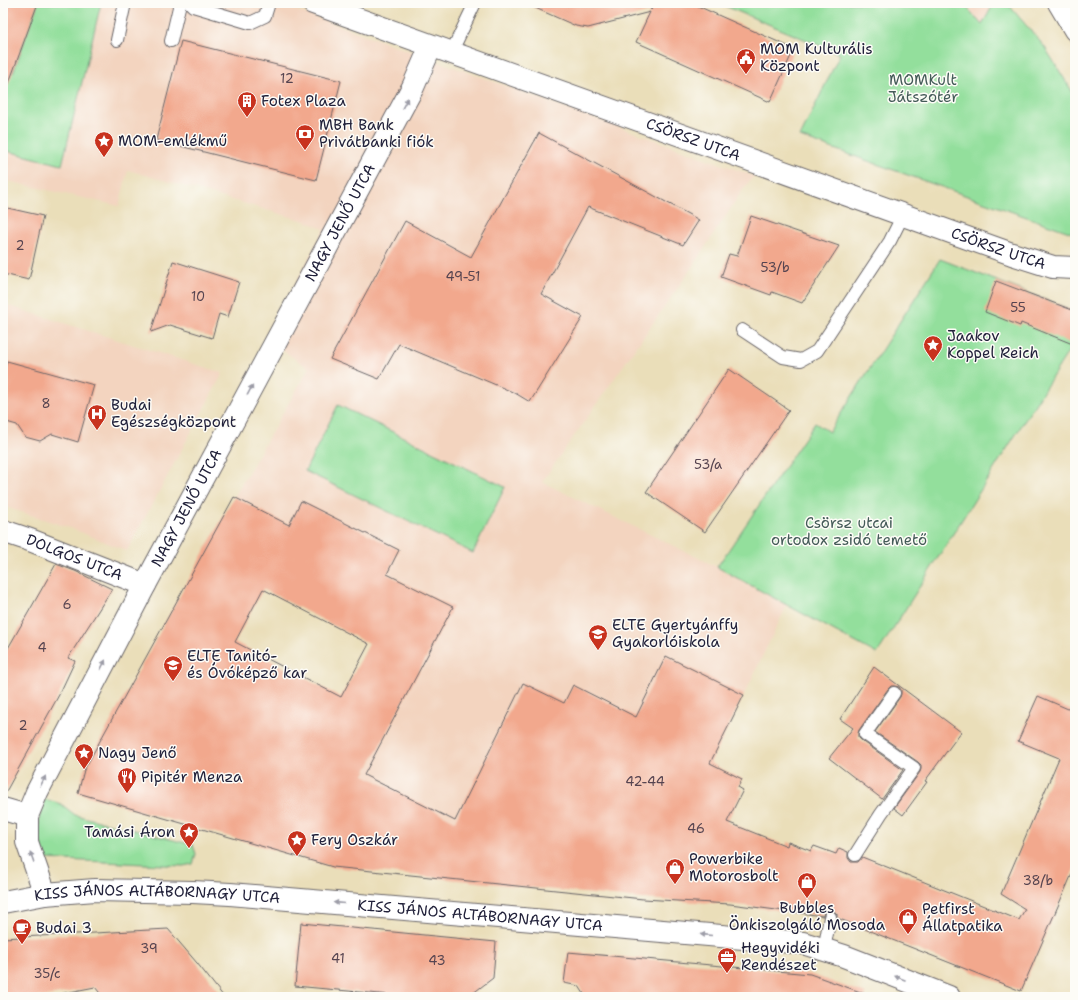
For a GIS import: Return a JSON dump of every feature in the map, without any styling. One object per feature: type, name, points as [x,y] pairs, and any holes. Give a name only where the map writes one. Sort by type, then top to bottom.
[{"type":"street","name":"CSÖRSZ UTCA","points":[[313,3],[903,215],[1053,267],[1075,268]]},
{"type":"street","points":[[1059,3],[1075,30]]},
{"type":"street","points":[[1072,3],[1075,6]]},
{"type":"street","name":"NAGY JENŐ UTCA","points":[[45,894],[27,842],[27,816],[37,792],[145,585],[421,70],[441,49]]},
{"type":"street","name":"DOLGOS UTCA","points":[[3,531],[145,585]]},
{"type":"street","points":[[3,809],[27,816]]},
{"type":"street","name":"KISS JÁNOS ALTÁBORNAGY UTCA","points":[[3,902],[45,894],[95,890],[193,892],[803,943],[844,956],[949,997]]},
{"type":"lane","points":[[117,40],[125,3]]},
{"type":"lane","points":[[170,41],[180,3]]},
{"type":"lane","points":[[190,3],[193,6],[250,23],[264,16],[269,3]]},
{"type":"lane","points":[[441,49],[476,3]]},
{"type":"lane","points":[[742,330],[783,357],[801,360],[817,351],[890,241],[903,215]]},
{"type":"lane","points":[[855,855],[881,814],[914,768],[865,734],[894,694]]},
{"type":"lane","points":[[824,950],[830,917]]},
{"type":"shaded area","points":[[3,3],[277,3],[754,176],[744,188],[686,276],[542,482],[717,567],[787,605],[643,899],[333,867],[352,832],[338,825],[453,607],[387,574],[399,550],[301,502],[289,525],[234,497],[309,368],[267,340],[324,229],[305,221],[128,170],[119,206],[3,180]]},
{"type":"shaded area","points":[[963,3],[994,3],[982,25]]},
{"type":"shaded area","name":"Budai Egészségközpont","points":[[6,305],[223,373],[127,551],[73,529],[3,506],[3,317]]},
{"type":"green space","points":[[38,3],[101,3],[62,165],[3,150],[3,69],[13,73]]},
{"type":"green space","name":"MOMKult Játszótér","points":[[720,3],[963,3],[982,25],[994,3],[1007,3],[1044,46],[1075,96],[1075,234],[800,137],[840,54]]},
{"type":"green space","name":"Csörsz utcai ortodox zsidó temető","points":[[940,259],[1075,311],[1075,341],[877,654],[717,567],[815,423],[829,432]]},
{"type":"green space","points":[[338,405],[505,487],[473,553],[305,471]]},
{"type":"green space","points":[[45,799],[61,804],[75,815],[193,845],[196,854],[193,864],[183,866],[46,859],[39,838],[39,818]]},
{"type":"building","points":[[3,3],[38,3],[6,91],[3,91]]},
{"type":"building","name":"MOM Kulturális Központ","points":[[524,3],[650,3],[651,10],[654,3],[691,3],[794,49],[770,102],[636,42],[650,12],[588,28],[576,26]]},
{"type":"building","name":"Fotex Plaza","points":[[181,41],[341,81],[316,180],[156,140]]},
{"type":"building","points":[[539,133],[699,220],[683,245],[588,207],[541,294],[583,317],[530,402],[515,393],[399,344],[379,379],[330,359],[405,221],[471,257]]},
{"type":"building","points":[[3,207],[43,216],[29,280],[3,274]]},
{"type":"building","points":[[751,216],[839,246],[802,303],[772,292],[771,295],[721,277],[729,254],[737,256]]},
{"type":"building","points":[[173,261],[239,282],[228,317],[219,314],[212,338],[170,325],[151,332]]},
{"type":"building","points":[[996,281],[1075,311],[1075,345],[1021,323],[1020,326],[985,312]]},
{"type":"building","points":[[7,361],[94,385],[78,442],[52,434],[40,441],[25,437],[17,425],[3,421],[3,375]]},
{"type":"building","points":[[729,369],[789,410],[705,532],[646,492]]},
{"type":"building","points":[[234,497],[289,525],[301,501],[399,550],[387,574],[453,607],[364,775],[455,821],[523,683],[564,703],[573,685],[636,717],[666,656],[744,695],[710,763],[742,779],[738,787],[743,790],[727,822],[787,846],[788,842],[811,851],[814,846],[836,854],[839,848],[848,852],[848,858],[851,862],[858,862],[862,857],[1019,920],[1025,909],[1001,894],[1059,758],[1018,741],[1038,696],[1075,712],[1075,867],[1021,991],[837,918],[837,914],[832,910],[827,910],[824,912],[823,916],[730,904],[643,899],[333,867],[78,793],[84,770]],"holes":[[[263,589],[369,644],[341,697],[235,642]]]},
{"type":"building","points":[[56,564],[75,571],[112,589],[68,658],[75,661],[60,693],[3,797],[3,657]]},
{"type":"building","points":[[874,667],[961,732],[925,781],[927,782],[903,815],[894,808],[920,772],[921,765],[875,732],[900,697],[901,690],[899,687],[891,686],[888,689],[858,733],[858,737],[861,740],[903,770],[882,799],[829,758],[853,728],[840,719]]},
{"type":"building","points":[[301,923],[496,942],[493,978],[468,997],[412,997],[295,986]]},
{"type":"building","points":[[168,929],[224,997],[103,997],[95,987],[44,997],[3,997],[3,938]]},
{"type":"building","points":[[568,952],[810,974],[866,994],[865,997],[586,997],[579,986],[564,983]]},
{"type":"place","name":"MOM Kulturális Központ","points":[[746,75]]},
{"type":"place","name":"Fotex Plaza","points":[[247,118]]},
{"type":"place","name":"MBH Bank Privátbanki fiók","points":[[305,151]]},
{"type":"place","name":"MOM-emlékmű","points":[[104,158]]},
{"type":"place","name":"Jaakov Koppel Reich","points":[[933,362]]},
{"type":"place","name":"Budai Egészségközpont","points":[[97,431]]},
{"type":"place","name":"ELTE Gyertyánffy Gyakorlóiskola","points":[[598,651]]},
{"type":"place","name":"ELTE Tanitó- és Óvóképző kar","points":[[173,682]]},
{"type":"place","name":"Nagy Jenő","points":[[84,770]]},
{"type":"place","name":"Pipitér Menza","points":[[127,794]]},
{"type":"place","name":"Tamási Áron","points":[[189,849]]},
{"type":"place","name":"Fery Oszkár","points":[[297,857]]},
{"type":"place","name":"Powerbike Motorosbolt","points":[[675,885]]},
{"type":"place","name":"Bubbles Önkiszolgáló Mosoda","points":[[807,899]]},
{"type":"place","name":"Petfirst Állatpatika","points":[[908,935]]},
{"type":"place","name":"Budai 3","points":[[22,945]]},
{"type":"place","name":"Hegyvidéki Rendészet","points":[[727,974]]}]
